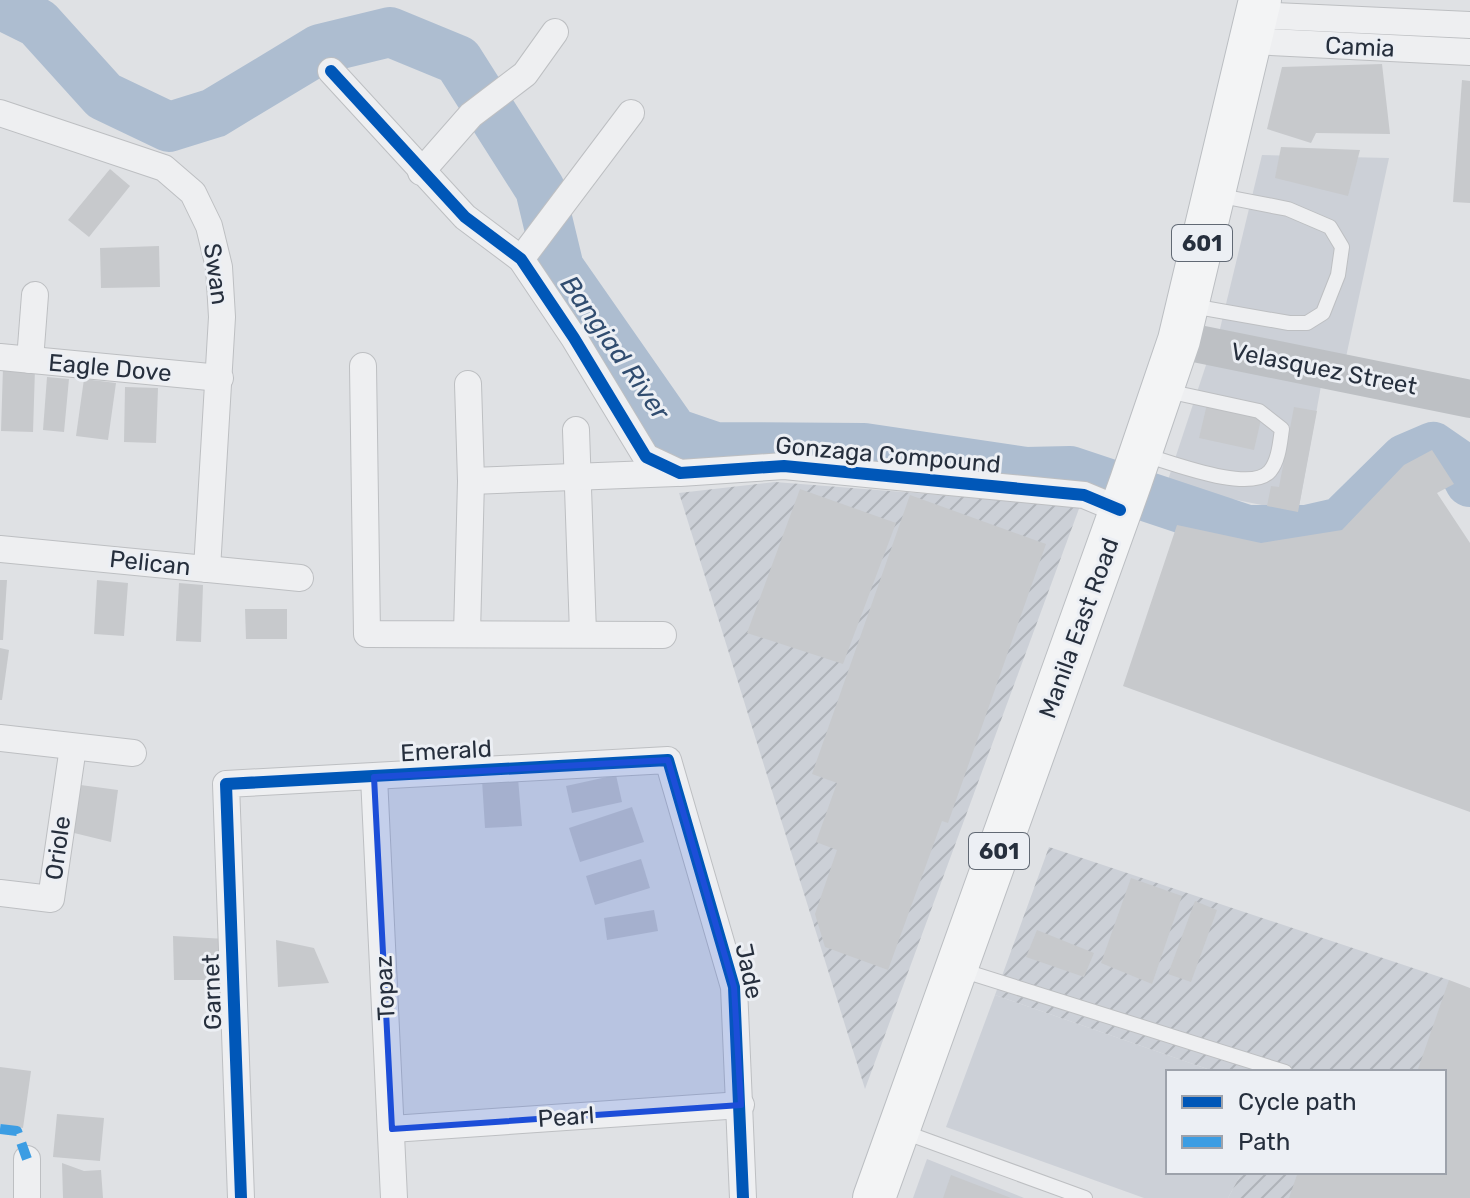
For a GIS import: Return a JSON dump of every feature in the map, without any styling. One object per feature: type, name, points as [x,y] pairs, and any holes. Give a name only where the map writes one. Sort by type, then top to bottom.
[{"type":"main road","name":"Manila East Road","points":[[874,1198],[1162,390],[1183,323],[1256,19]]},
{"type":"main road","name":"Velasquez Street","points":[[1183,323],[1470,399]]},
{"type":"street","name":"Camia","points":[[1256,19],[1470,25]]},
{"type":"street","name":"Camia","points":[[1256,19],[1470,52]]},
{"type":"street","points":[[421,172],[471,115],[525,74],[555,32]]},
{"type":"street","points":[[331,71],[465,217],[521,259],[574,338],[646,457],[680,473]]},
{"type":"street","name":"Swan","points":[[0,113],[164,168],[193,193],[209,226],[219,267],[222,317],[207,569]]},
{"type":"street","points":[[521,259],[631,113]]},
{"type":"street","points":[[30,360],[35,295]]},
{"type":"street","name":"Eagle Dove","points":[[0,357],[220,378]]},
{"type":"street","points":[[363,366],[367,634],[663,635]]},
{"type":"street","points":[[467,633],[471,481],[468,384]]},
{"type":"street","points":[[576,430],[583,633]]},
{"type":"street","name":"Gonzaga Compound","points":[[471,481],[784,466],[1084,495],[1129,487]]},
{"type":"street","name":"Pelican","points":[[0,549],[300,578]]},
{"type":"street","points":[[0,738],[133,753]]},
{"type":"street","name":"Oriole","points":[[0,893],[51,899],[73,747]]},
{"type":"street","name":"Emerald","points":[[226,784],[668,760]]},
{"type":"street","name":"Jade","points":[[668,760],[734,987],[743,1198]]},
{"type":"street","name":"Topaz","points":[[374,777],[394,1198]]},
{"type":"street","name":"Garnet","points":[[226,784],[241,1198]]},
{"type":"street","name":"Pearl","points":[[392,1129],[741,1105]]},
{"type":"street","points":[[27,1159],[27,1198]]},
{"type":"lane","points":[[1183,323],[1307,323],[1323,313],[1338,275],[1342,247],[1330,227],[1288,209],[1214,195]]},
{"type":"lane","points":[[1129,487],[1259,479],[1271,470],[1279,450],[1282,429],[1259,411],[1162,390]]},
{"type":"lane","points":[[957,969],[1279,1070]]},
{"type":"lane","points":[[899,1130],[1085,1198]]},
{"type":"highlighted area","points":[[668,760],[734,987],[741,1105],[392,1129],[374,777]]},
{"type":"shaded area","points":[[1262,155],[1389,158],[1346,357],[1219,333]]},
{"type":"shaded area","points":[[1207,362],[1321,386],[1298,512],[1166,486]]},
{"type":"shaded area","points":[[775,482],[1080,506],[865,1089],[679,493]]},
{"type":"shaded area","points":[[1049,847],[1449,980],[1470,1198],[1228,1198],[1241,1174],[1446,1174],[1446,1070],[1210,1070],[995,995]]},
{"type":"shaded area","points":[[995,995],[1210,1070],[1166,1070],[1166,1174],[1241,1174],[1228,1198],[1144,1198],[946,1127]]},
{"type":"shaded area","points":[[927,1159],[1024,1198],[913,1198]]},
{"type":"building","points":[[1382,64],[1390,134],[1316,133],[1311,143],[1267,129],[1282,67]]},
{"type":"building","points":[[1462,80],[1470,81],[1470,203],[1453,202]]},
{"type":"building","points":[[1281,147],[1360,150],[1348,196],[1275,178]]},
{"type":"building","points":[[110,169],[130,186],[89,237],[68,220]]},
{"type":"building","points":[[159,246],[160,287],[101,288],[100,248]]},
{"type":"building","points":[[3,367],[35,369],[33,432],[1,431]]},
{"type":"building","points":[[47,377],[69,379],[64,432],[43,430]]},
{"type":"building","points":[[84,379],[116,383],[108,440],[76,436]]},
{"type":"building","points":[[125,387],[158,388],[156,443],[124,442]]},
{"type":"building","points":[[1207,404],[1262,415],[1254,450],[1199,438]]},
{"type":"building","points":[[1294,407],[1317,411],[1298,512],[1267,506],[1271,486],[1279,487]]},
{"type":"building","points":[[1432,450],[1454,484],[1437,493],[1470,543],[1470,812],[1123,686],[1177,525],[1261,543],[1342,530],[1404,465]]},
{"type":"building","points":[[800,489],[896,523],[843,664],[747,633]]},
{"type":"building","points":[[910,495],[1046,544],[948,823],[942,821],[888,970],[825,947],[815,914],[837,850],[816,842],[837,783],[812,774]]},
{"type":"building","points":[[0,580],[7,580],[3,640],[0,640]]},
{"type":"building","points":[[97,580],[128,583],[124,636],[94,634]]},
{"type":"building","points":[[179,583],[203,585],[201,642],[176,641]]},
{"type":"building","points":[[245,609],[287,609],[287,639],[246,639]]},
{"type":"building","points":[[0,648],[9,650],[2,700],[0,700]]},
{"type":"building","points":[[616,775],[622,802],[572,813],[566,786]]},
{"type":"building","points":[[518,778],[522,826],[485,828],[482,780]]},
{"type":"building","points":[[73,784],[118,790],[111,842],[66,831]]},
{"type":"building","points":[[632,807],[644,842],[580,862],[569,828]]},
{"type":"building","points":[[641,859],[650,888],[595,905],[586,876]]},
{"type":"building","points":[[1131,878],[1182,896],[1152,984],[1101,963]]},
{"type":"building","points":[[1195,901],[1217,910],[1191,982],[1168,974]]},
{"type":"building","points":[[654,910],[658,931],[607,940],[604,918]]},
{"type":"building","points":[[1037,930],[1094,953],[1084,977],[1026,957]]},
{"type":"building","points":[[173,936],[226,939],[226,980],[174,980]]},
{"type":"building","points":[[276,940],[314,948],[329,983],[278,987]]},
{"type":"building","points":[[1449,980],[1470,988],[1470,1198],[1289,1198],[1297,1174],[1446,1174],[1446,1070],[1418,1070]]},
{"type":"building","points":[[0,1067],[31,1071],[23,1128],[0,1124]]},
{"type":"building","points":[[57,1114],[104,1118],[100,1161],[53,1157]]},
{"type":"building","points":[[62,1163],[84,1171],[101,1170],[103,1198],[63,1198]]},
{"type":"building","points":[[951,1175],[1011,1198],[943,1198]]},
{"type":"waterway","name":"Bangiad River","points":[[0,4],[38,23],[104,96],[169,127],[214,113],[320,49],[390,32],[458,60],[540,189],[559,268],[674,433],[715,447],[864,448],[1026,472],[1070,471],[1247,530],[1306,530],[1341,522],[1405,459],[1433,447],[1462,467],[1470,482]]},
{"type":"marked path","points":[[0,1129],[17,1131],[27,1159]]},
{"type":"cycle path","points":[[331,71],[465,217],[521,259],[574,338],[646,457],[680,473],[784,466],[1084,495],[1120,510]]},
{"type":"cycle path","points":[[241,1198],[226,784],[668,760],[734,987],[743,1198]]}]
